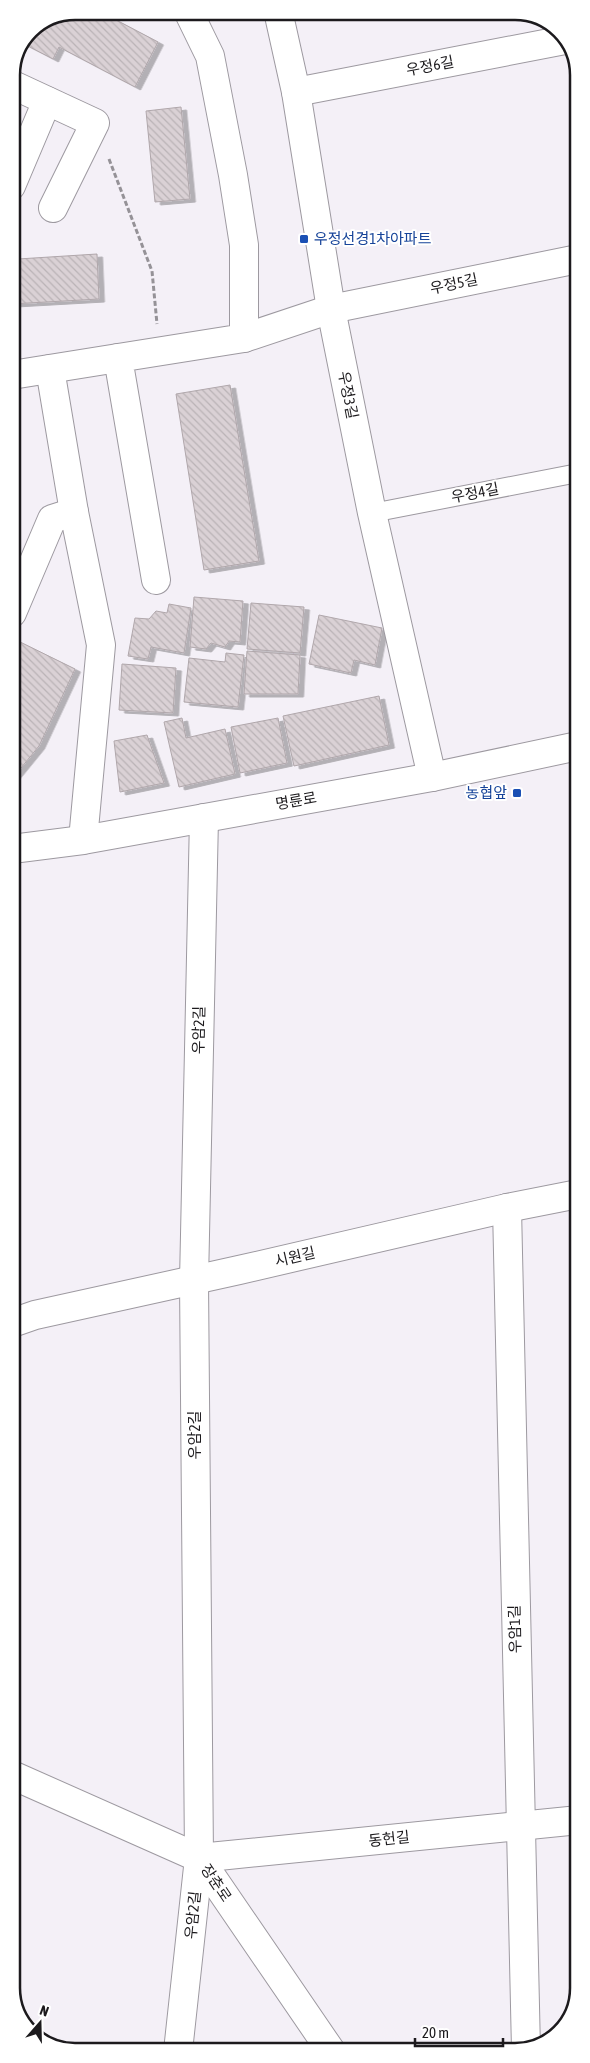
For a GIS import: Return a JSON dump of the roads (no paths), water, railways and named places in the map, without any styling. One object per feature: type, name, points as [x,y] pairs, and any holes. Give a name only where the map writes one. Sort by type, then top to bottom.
[{"type":"street","points":[[192,20],[210,56],[233,175],[244,245],[244,338]]},
{"type":"street","name":"우정3길","points":[[280,20],[296,92],[331,309],[372,513],[432,777]]},
{"type":"street","name":"우정6길","points":[[296,92],[558,41]]},
{"type":"street","points":[[20,88],[95,123],[54,208]]},
{"type":"street","points":[[20,165],[48,101]]},
{"type":"street","name":"우정5길","points":[[20,374],[244,338],[331,309],[570,261]]},
{"type":"street","points":[[118,358],[156,580]]},
{"type":"street","points":[[50,369],[74,512],[101,646],[83,840]]},
{"type":"street","points":[[20,594],[52,519],[74,512]]},
{"type":"street","name":"명륜로","points":[[20,848],[83,840],[432,777],[570,748]]},
{"type":"street","name":"우암2길","points":[[179,2043],[199,1858],[194,1281],[204,818]]},
{"type":"street","name":"시원길","points":[[20,1320],[35,1315],[194,1281],[507,1208],[570,1196]]},
{"type":"street","name":"우암1길","points":[[507,1208],[519,1826],[526,2042]]},
{"type":"street","name":"장춘로","points":[[20,1780],[199,1858],[326,2043]]},
{"type":"street","name":"동헌길","points":[[199,1858],[570,1821]]},
{"type":"lane","name":"우정4길","points":[[372,513],[570,475]]},
{"type":"place","name":"우정선경1차아파트","points":[[304,239]]},
{"type":"place","name":"농협앞","points":[[517,793]]}]
